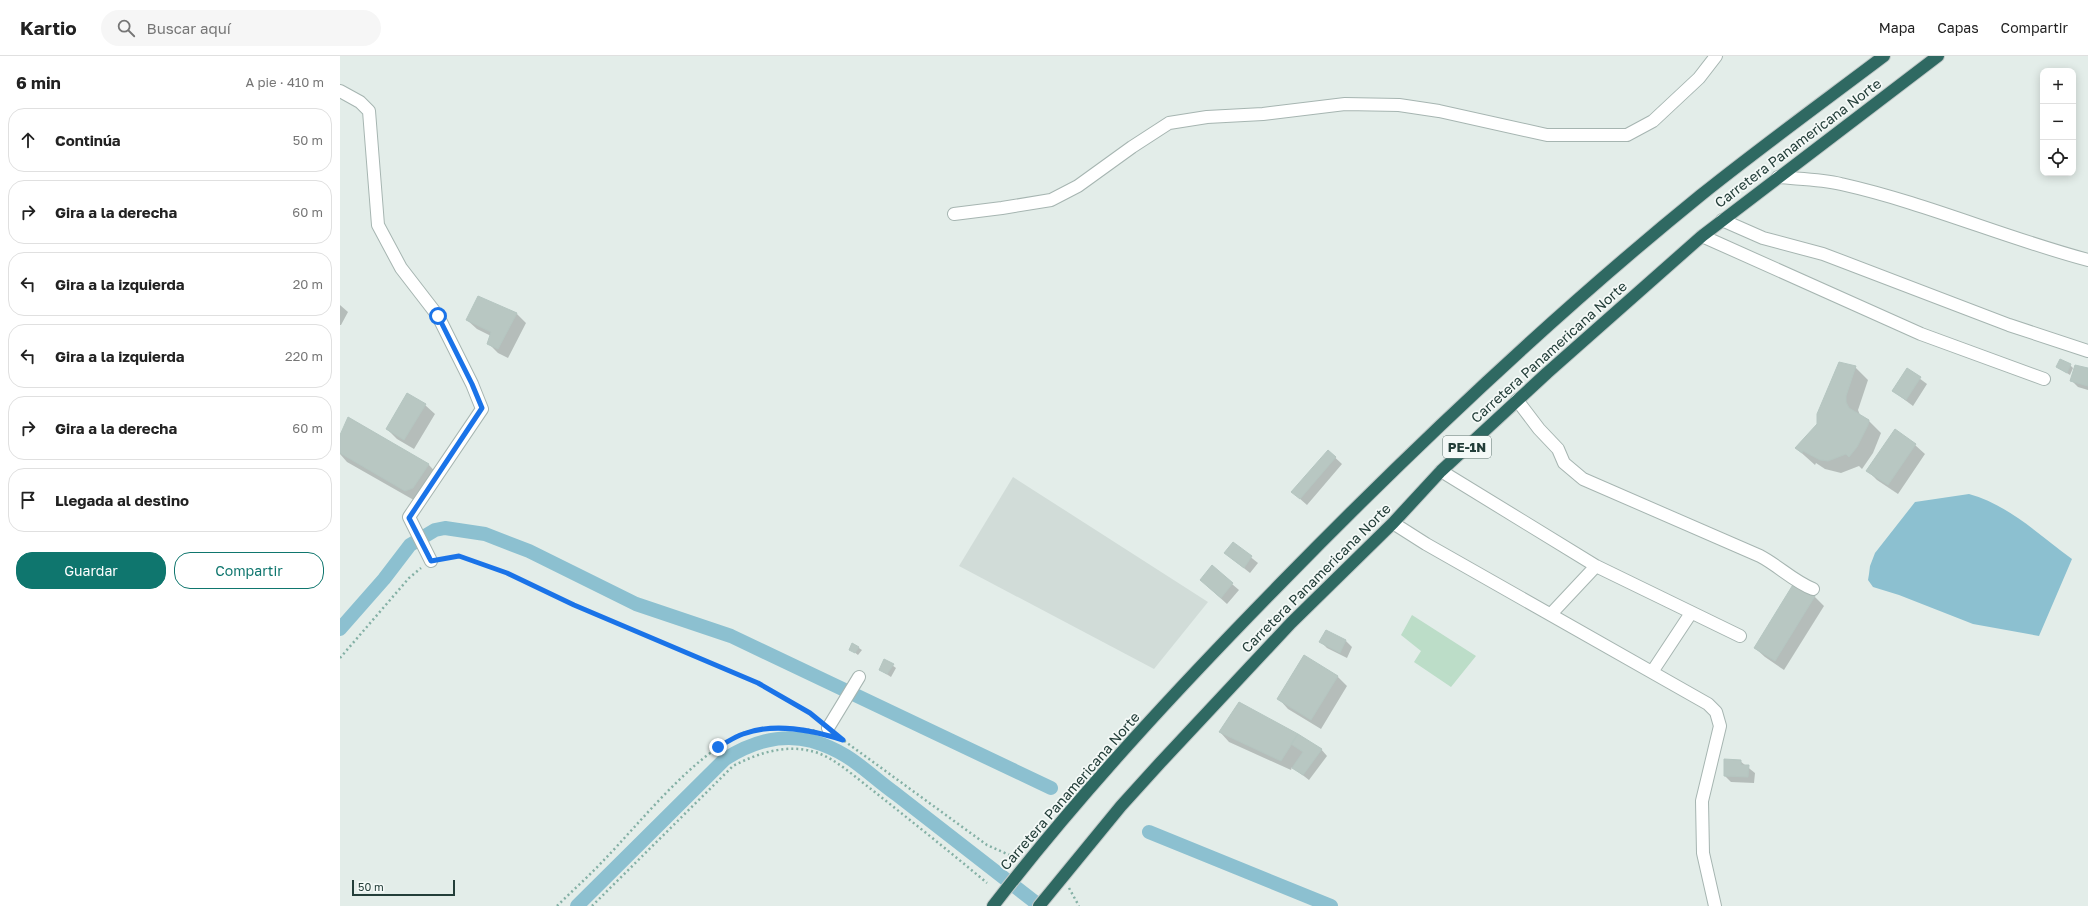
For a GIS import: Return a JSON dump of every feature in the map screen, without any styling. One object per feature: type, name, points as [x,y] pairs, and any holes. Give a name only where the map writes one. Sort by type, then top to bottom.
[{"type":"highway","name":"Carretera Panamericana Norte","points":[[993,906],[1028,861],[1137,735],[1253,612],[1343,520],[1472,395],[1600,280],[1702,195],[1884,56]]},
{"type":"highway","name":"Carretera Panamericana Norte","points":[[1040,906],[1048,894],[1160,763],[1291,623],[1393,523],[1441,471],[1517,400],[1702,236],[1938,56]]},
{"type":"street","points":[[954,214],[1051,200],[1078,186],[1132,147],[1169,123],[1207,117],[1263,114],[1345,104],[1399,105],[1439,111],[1546,135],[1627,135],[1653,121],[1700,78],[1716,56]]},
{"type":"street","points":[[340,91],[360,102],[369,111],[378,225],[401,268],[438,316],[472,384],[482,408],[409,518],[430,559]]},
{"type":"street","points":[[1778,177],[1841,184],[1925,206],[2039,247],[2088,260]]},
{"type":"street","points":[[1722,220],[1763,238],[1823,254],[2003,323],[2088,351]]},
{"type":"street","points":[[1702,236],[1921,334],[2044,379]]},
{"type":"street","points":[[1517,400],[1558,449],[1564,462],[1583,479],[1760,556],[1772,562],[1792,578],[1813,590]]},
{"type":"street","points":[[1441,471],[1596,566],[1740,636]]},
{"type":"street","points":[[1393,523],[1426,544],[1708,704],[1716,712],[1719,719],[1713,758],[1707,771],[1702,801],[1703,853],[1715,906]]},
{"type":"street","points":[[1551,614],[1596,566]]},
{"type":"street","points":[[1652,672],[1691,613]]},
{"type":"street","points":[[826,732],[859,677]]},
{"type":"path","points":[[340,658],[409,578],[430,559],[459,556],[507,573],[574,605],[758,683],[810,713],[826,732],[843,740]]},
{"type":"path","points":[[557,906],[602,862],[651,809],[718,747],[743,734],[770,728],[826,732],[843,740],[987,845],[1010,856],[1028,861]]},
{"type":"path","points":[[592,906],[733,766],[753,756],[788,749],[818,753],[846,770],[932,836],[987,883]]},
{"type":"path","points":[[1065,874],[1070,892],[1079,906]]},
{"type":"shaded area","points":[[1013,477],[1208,602],[1154,669],[959,566]]},
{"type":"green space","points":[[1412,615],[1476,656],[1451,687],[1414,662],[1421,651],[1401,635]]},
{"type":"water","points":[[1969,494],[1997,505],[2010,513],[2072,559],[2039,636],[1973,624],[1899,595],[1873,587],[1868,580],[1870,566],[1875,553],[1915,502]]},
{"type":"building","points":[[478,296],[517,313],[498,349],[487,344],[491,332],[466,320]]},
{"type":"building","points":[[2060,359],[2071,364],[2067,373],[2056,367]]},
{"type":"building","points":[[1839,362],[1856,366],[1846,396],[1846,402],[1849,408],[1869,420],[1857,447],[1849,457],[1846,454],[1828,461],[1820,460],[1803,451],[1802,453],[1795,448],[1817,424],[1817,414]]},
{"type":"building","points":[[2075,365],[2088,368],[2088,386],[2070,381]]},
{"type":"building","points":[[1907,368],[1921,377],[1906,400],[1892,391]]},
{"type":"building","points":[[407,393],[426,404],[404,440],[386,429]]},
{"type":"building","points":[[348,417],[429,464],[413,488],[405,491],[340,453],[340,435]]},
{"type":"building","points":[[1895,429],[1916,444],[1888,485],[1866,471]]},
{"type":"building","points":[[1328,450],[1336,457],[1300,499],[1291,492]]},
{"type":"building","points":[[1233,542],[1252,556],[1244,568],[1224,553]]},
{"type":"building","points":[[1212,565],[1233,583],[1221,598],[1200,580]]},
{"type":"building","points":[[1794,583],[1815,596],[1775,661],[1754,648]]},
{"type":"building","points":[[1326,630],[1346,640],[1340,653],[1319,642]]},
{"type":"building","points":[[852,643],[859,647],[855,653],[849,650]]},
{"type":"building","points":[[1304,655],[1338,676],[1311,720],[1277,699]]},
{"type":"building","points":[[884,659],[894,664],[887,674],[879,670]]},
{"type":"building","points":[[1239,702],[1298,734],[1281,761],[1219,732]]},
{"type":"building","points":[[1298,734],[1322,749],[1303,775],[1292,768],[1303,752],[1291,744]]},
{"type":"building","points":[[1724,759],[1741,760],[1741,765],[1749,765],[1748,777],[1724,776]]},
{"type":"waterway","points":[[340,629],[384,579],[410,545],[435,530],[445,528],[485,534],[529,551],[636,604],[731,636],[1051,788]]},
{"type":"waterway","points":[[577,906],[725,759],[756,744],[789,738],[812,741],[826,746],[838,751],[857,763],[1040,906]]},
{"type":"waterway","points":[[1149,832],[1331,906]]},
{"type":"route","points":[[438,316],[472,384],[482,408],[409,518],[431,561],[459,556],[507,573],[574,605],[758,683],[810,713],[843,740],[815,731],[770,728],[743,734],[718,747]]}]
